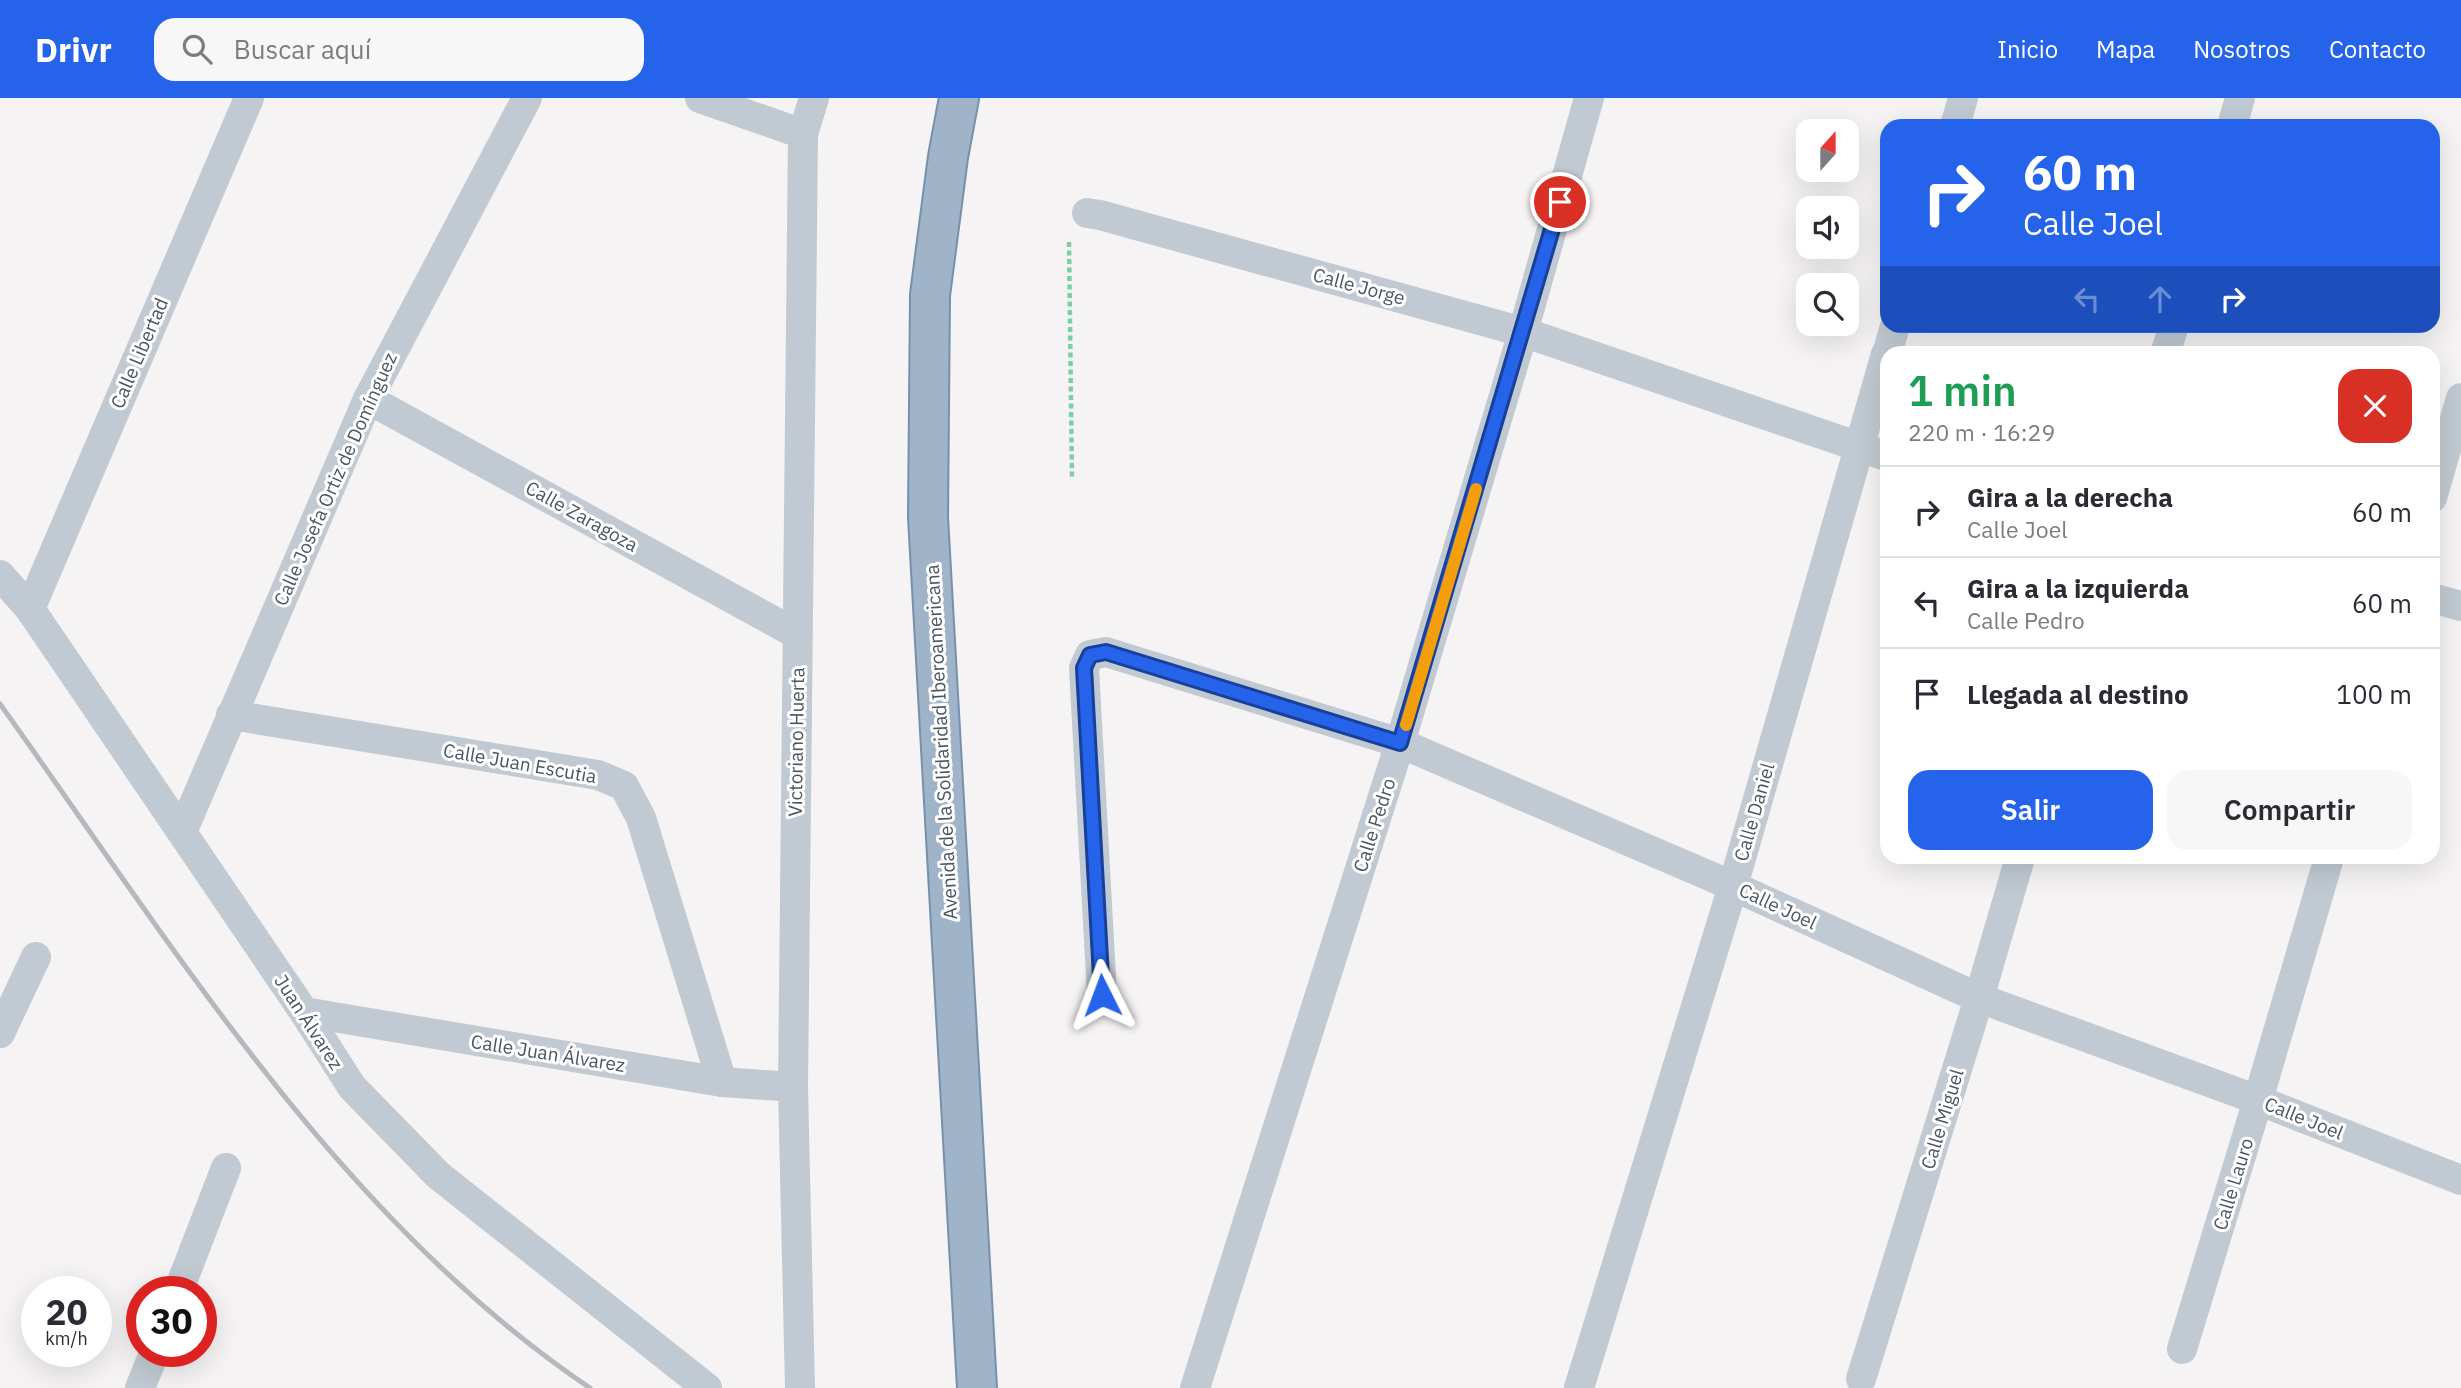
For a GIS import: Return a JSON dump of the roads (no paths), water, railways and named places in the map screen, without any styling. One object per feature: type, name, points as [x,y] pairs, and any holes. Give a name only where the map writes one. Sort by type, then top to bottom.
[{"type":"highway","name":"Avenida de la Solidaridad Iberoamericana","points":[[959,98],[948,157],[930,295],[928,517],[977,1388]]},
{"type":"street","name":"Calle Libertad","points":[[30,608],[249,98]]},
{"type":"street","name":"Calle Josefa Ortiz de Domínguez","points":[[182,832],[368,399],[527,98]]},
{"type":"street","points":[[700,98],[803,134]]},
{"type":"street","name":"Victoriano Huerta","points":[[800,1388],[793,1087],[797,634],[803,134],[814,98]]},
{"type":"street","name":"Calle Pedro","points":[[1195,1388],[1400,743],[1523,332],[1589,98]]},
{"type":"street","points":[[1957,119],[1963,98]]},
{"type":"street","points":[[2234,119],[2240,98]]},
{"type":"street","name":"Calle Jorge","points":[[1087,213],[1523,332],[1880,454]]},
{"type":"street","name":"Calle Daniel","points":[[1579,1388],[1733,886],[1880,377]]},
{"type":"street","points":[[2440,470],[2461,398]]},
{"type":"street","name":"Calle Zaragoza","points":[[368,399],[797,634]]},
{"type":"street","name":"Juan Álvarez","points":[[0,575],[30,608],[352,1087],[438,1175],[707,1388]]},
{"type":"street","points":[[2440,600],[2461,606]]},
{"type":"street","name":"Calle Joel","points":[[1102,995],[1084,668],[1090,655],[1106,652],[1400,743],[1733,886],[1979,998],[2258,1100],[2461,1180]]},
{"type":"street","name":"Calle Juan Escutia","points":[[231,715],[598,775],[624,786],[641,818],[722,1082]]},
{"type":"street","name":"Calle Miguel","points":[[1861,1380],[2018,864]]},
{"type":"street","name":"Calle Lauro","points":[[2182,1349],[2327,864]]},
{"type":"street","points":[[0,1033],[36,957]]},
{"type":"street","name":"Calle Juan Álvarez","points":[[304,1012],[722,1082],[793,1087]]},
{"type":"street","points":[[184,1276],[226,1168]]},
{"type":"street","points":[[140,1388],[149,1367]]},
{"type":"railway","points":[[0,704],[197,982],[266,1073],[339,1161],[417,1244],[500,1321],[590,1388]]}]
